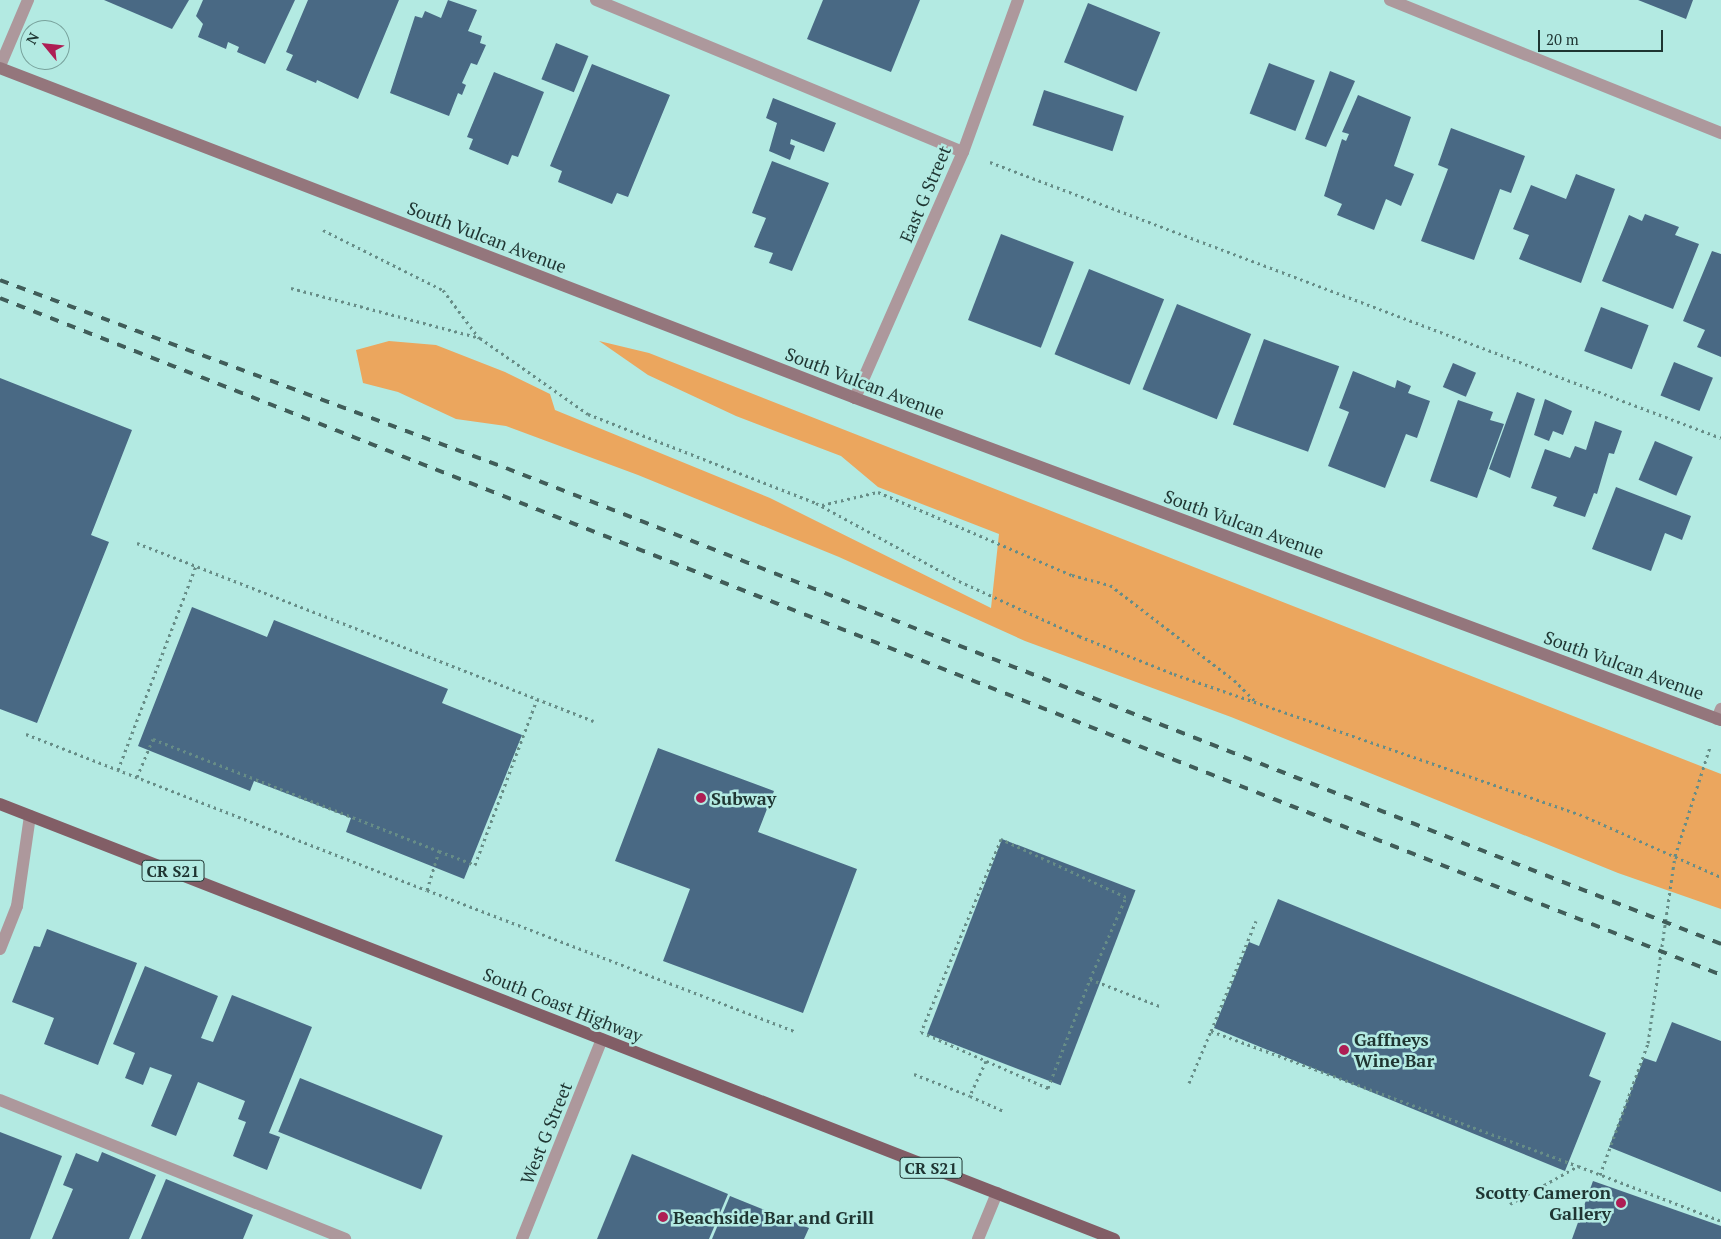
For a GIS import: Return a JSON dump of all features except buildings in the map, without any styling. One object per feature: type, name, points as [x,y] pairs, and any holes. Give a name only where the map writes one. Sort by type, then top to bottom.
[{"type":"main road","name":"South Vulcan Avenue","points":[[0,67],[855,398],[1720,716]]},
{"type":"main road","name":"South Coast Highway","points":[[0,804],[1114,1239]]},
{"type":"street","points":[[0,67],[28,0]]},
{"type":"street","points":[[596,0],[963,152]]},
{"type":"street","name":"East G Street","points":[[855,398],[963,152],[1018,0]]},
{"type":"street","points":[[1390,0],[1721,133]]},
{"type":"street","points":[[0,949],[17,906],[30,816]]},
{"type":"street","name":"West G Street","points":[[522,1239],[602,1039]]},
{"type":"street","points":[[0,1100],[345,1239]]},
{"type":"street","points":[[978,1239],[997,1193]]},
{"type":"path","points":[[963,152],[1721,438]]},
{"type":"path","points":[[322,230],[443,290],[480,338],[588,414],[821,505],[959,581],[1079,636],[1258,704],[1586,817],[1721,877]]},
{"type":"path","points":[[291,288],[480,338]]},
{"type":"path","points":[[821,505],[878,492],[1072,575],[1110,585],[1234,680],[1258,704]]},
{"type":"path","points":[[137,542],[593,722]]},
{"type":"path","points":[[118,770],[196,566]]},
{"type":"path","points":[[137,777],[152,739],[476,866],[536,699]]},
{"type":"path","points":[[1600,1175],[1648,1043],[1675,856],[1704,771],[1720,716]]},
{"type":"path","points":[[26,734],[796,1032]]},
{"type":"path","points":[[1001,839],[1126,897],[1090,979],[1048,1088],[920,1032],[1001,839]]},
{"type":"path","points":[[427,890],[439,851]]},
{"type":"path","points":[[1189,1084],[1256,921]]},
{"type":"path","points":[[1090,979],[1162,1006]]},
{"type":"path","points":[[1211,1031],[1578,1166],[1721,1221]]},
{"type":"path","points":[[970,1096],[986,1061]]},
{"type":"path","points":[[914,1074],[1004,1111]]},
{"type":"path","points":[[1510,1204],[1578,1166]]},
{"type":"shaded area","points":[[389,341],[436,345],[505,372],[550,394],[555,410],[770,498],[991,608],[999,534],[878,487],[841,456],[736,416],[648,375],[599,341],[649,353],[1721,774],[1721,909],[1618,873],[1231,717],[1025,641],[839,557],[638,475],[506,426],[456,419],[398,392],[363,383],[356,350]]},
{"type":"railway","points":[[0,280],[506,468],[1721,944]]},
{"type":"railway","points":[[0,298],[1721,975]]},
{"type":"place","name":"Subway","points":[[701,798]]},
{"type":"place","name":"Gaffneys Wine Bar","points":[[1344,1050]]},
{"type":"place","name":"Scotty Cameron Gallery","points":[[1621,1203]]},
{"type":"place","name":"Beachside Bar and Grill","points":[[663,1217]]}]
